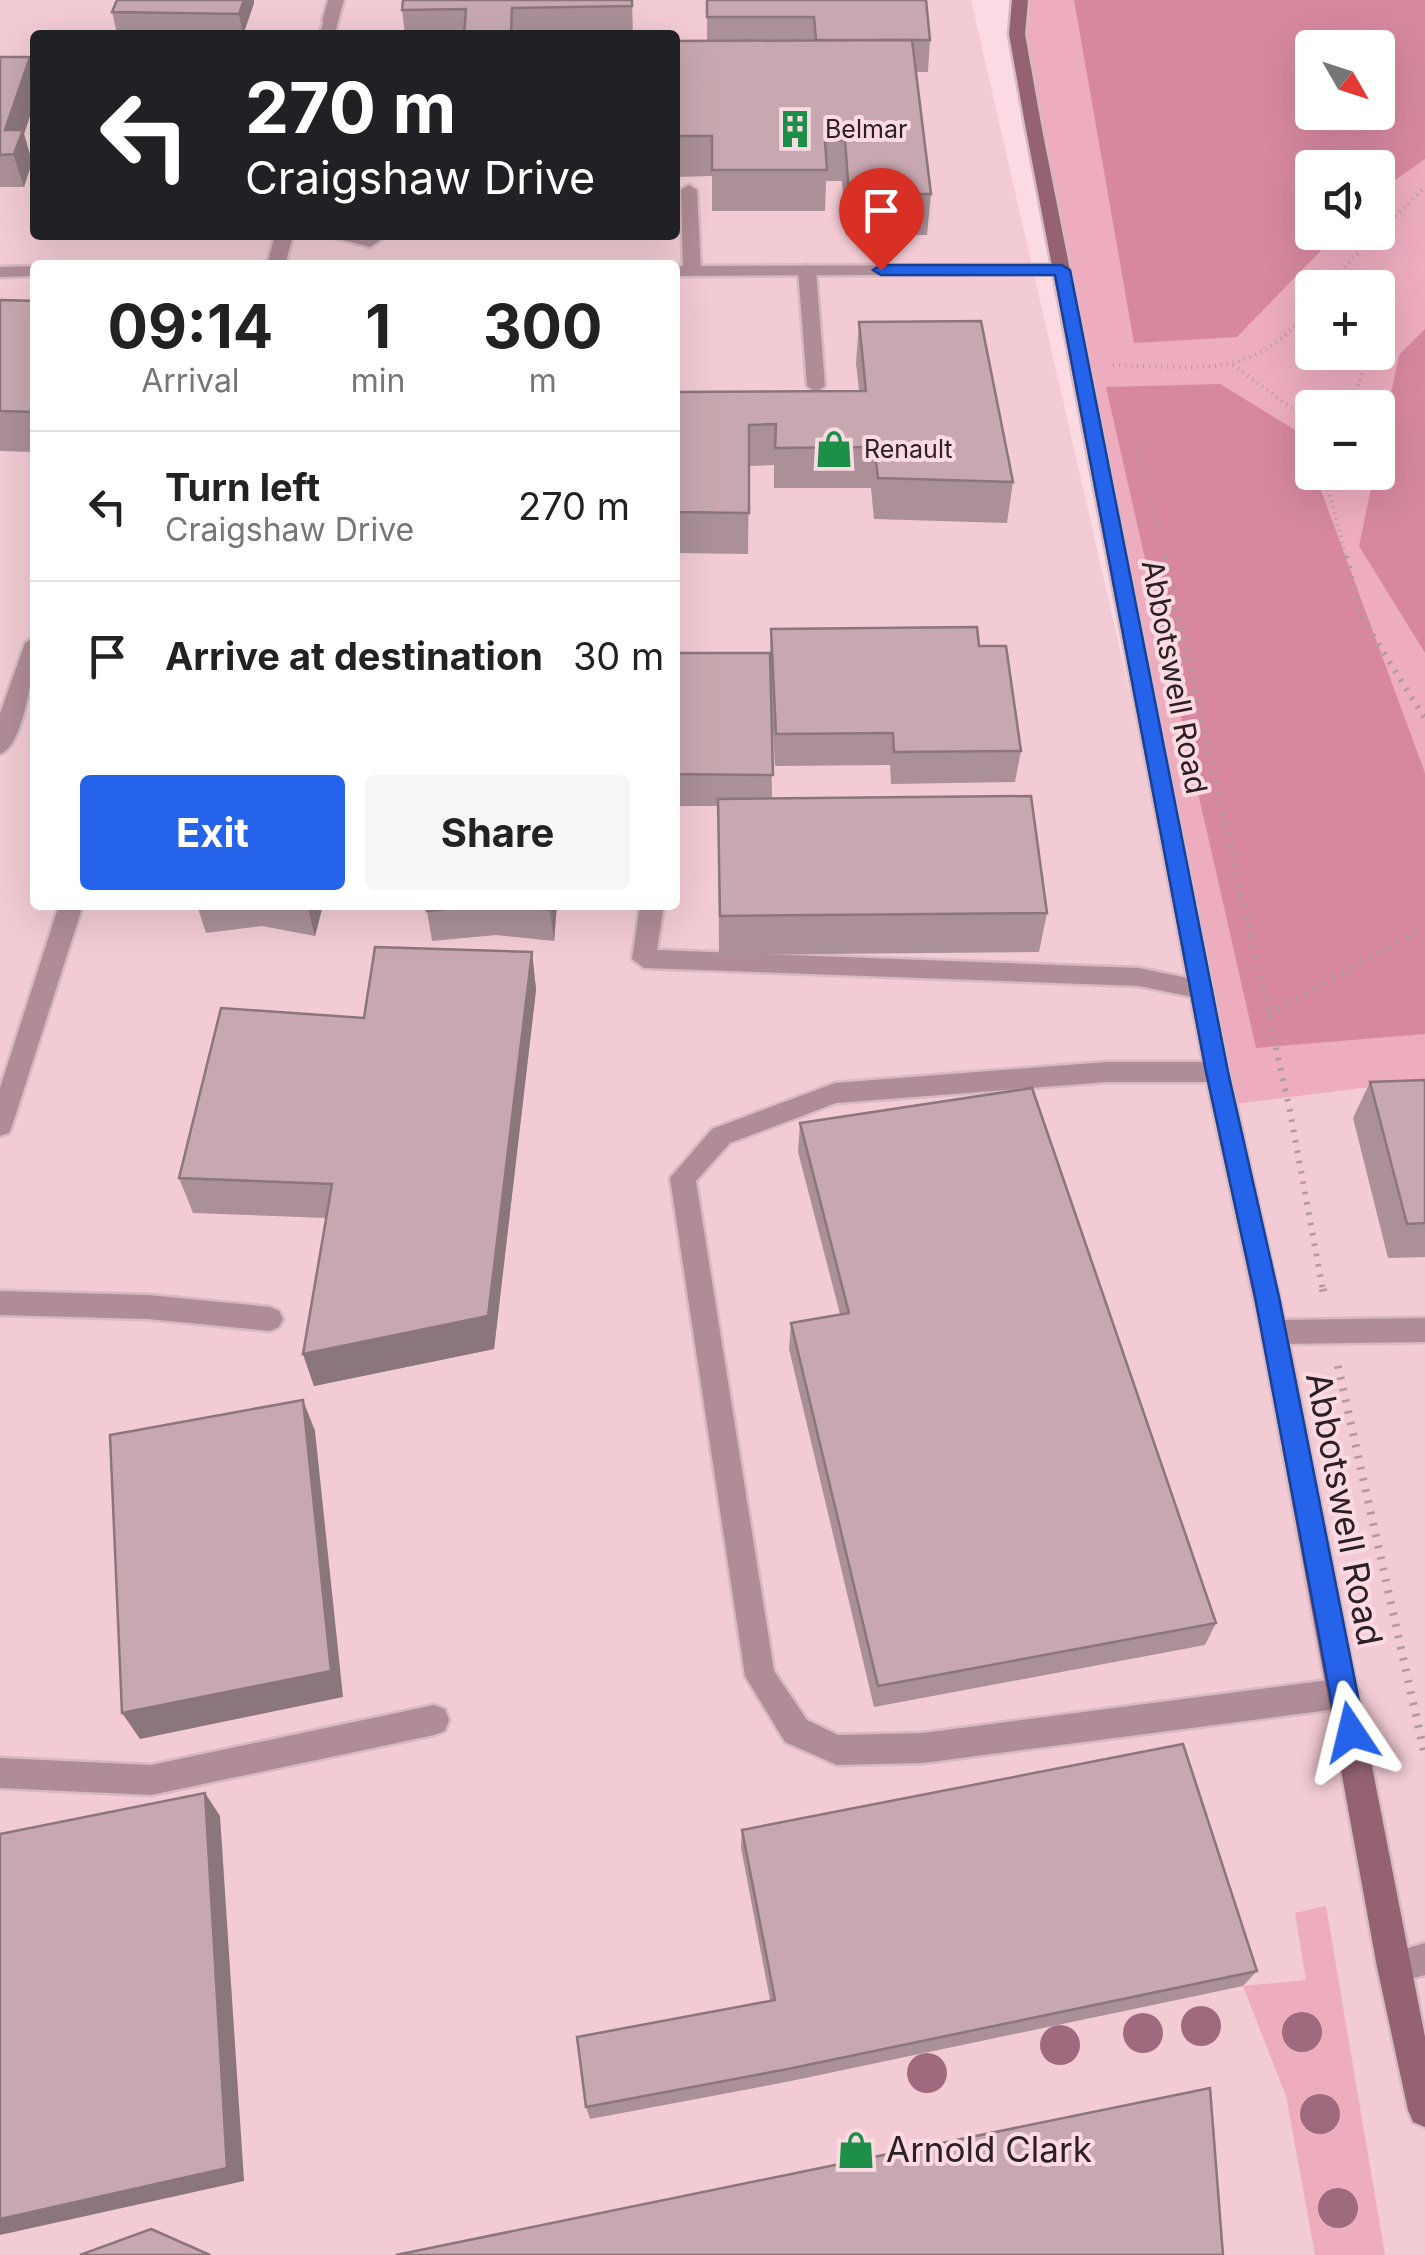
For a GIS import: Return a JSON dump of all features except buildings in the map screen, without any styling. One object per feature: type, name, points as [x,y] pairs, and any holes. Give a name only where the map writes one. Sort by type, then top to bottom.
[{"type":"street","points":[[329,28],[336,0]]},
{"type":"street","points":[[1003,0],[1005,13],[1017,34]]},
{"type":"street","points":[[1017,34],[1020,0]]},
{"type":"street","name":"Abbotswell Road","points":[[1017,34],[1217,1072],[1274,1332],[1344,1692],[1409,1963],[1425,2110]]},
{"type":"street","points":[[688,190],[684,271],[1062,270]]},
{"type":"street","points":[[807,270],[816,386]]},
{"type":"street","points":[[0,272],[30,272]]},
{"type":"street","points":[[0,746],[30,658]]},
{"type":"street","points":[[0,1126],[69,910]]},
{"type":"street","points":[[651,910],[644,959],[1139,978],[1202,990]]},
{"type":"street","points":[[1217,1072],[1107,1072],[835,1093],[720,1136],[684,1178],[760,1676],[796,1731],[837,1750],[923,1748],[1344,1692]]},
{"type":"street","points":[[0,1303],[148,1308],[270,1319]]},
{"type":"street","name":"Abbotswell Road","points":[[1274,1332],[1425,1330]]},
{"type":"street","points":[[0,1774],[152,1780],[434,1720]]},
{"type":"path","points":[[1342,270],[1425,187]]},
{"type":"path","points":[[1119,384],[1109,366],[1233,365],[1264,356],[1295,329]]},
{"type":"path","points":[[1233,365],[1295,411]]},
{"type":"path","points":[[1130,420],[1155,513],[1268,1014],[1330,1332],[1425,1756]]},
{"type":"path","points":[[1329,490],[1362,616],[1425,719]]},
{"type":"path","points":[[1268,1014],[1425,928]]},
{"type":"shaded area","points":[[0,0],[971,0],[1222,1094],[1326,1092],[1425,1077],[1425,2255],[0,2255]]},
{"type":"shaded area","points":[[1020,0],[1425,0],[1425,1080],[1226,1105],[1033,124]]},
{"type":"shaded area","points":[[1074,0],[1425,0],[1425,159],[1395,180],[1395,150],[1295,150],[1295,250],[1321,250],[1302,270],[1295,270],[1295,277],[1237,337],[1134,343]]},
{"type":"shaded area","points":[[1425,329],[1425,653],[1359,546],[1371,490],[1395,490],[1395,390],[1392,390],[1399,355]]},
{"type":"shaded area","points":[[1220,384],[1295,430],[1295,490],[1321,490],[1425,773],[1425,1034],[1256,1048],[1106,387]]},
{"type":"shaded area","points":[[1326,1906],[1385,2255],[1315,2255],[1286,2096],[1243,1986],[1306,1980],[1295,1913]]},
{"type":"place","name":"Belmar","points":[[795,129]]},
{"type":"place","name":"Renault","points":[[834,449]]},
{"type":"place","name":"Arnold Clark","points":[[856,2150]]},
{"type":"route","points":[[881,270],[1062,270],[1217,1072],[1267,1297],[1351,1732]]}]
